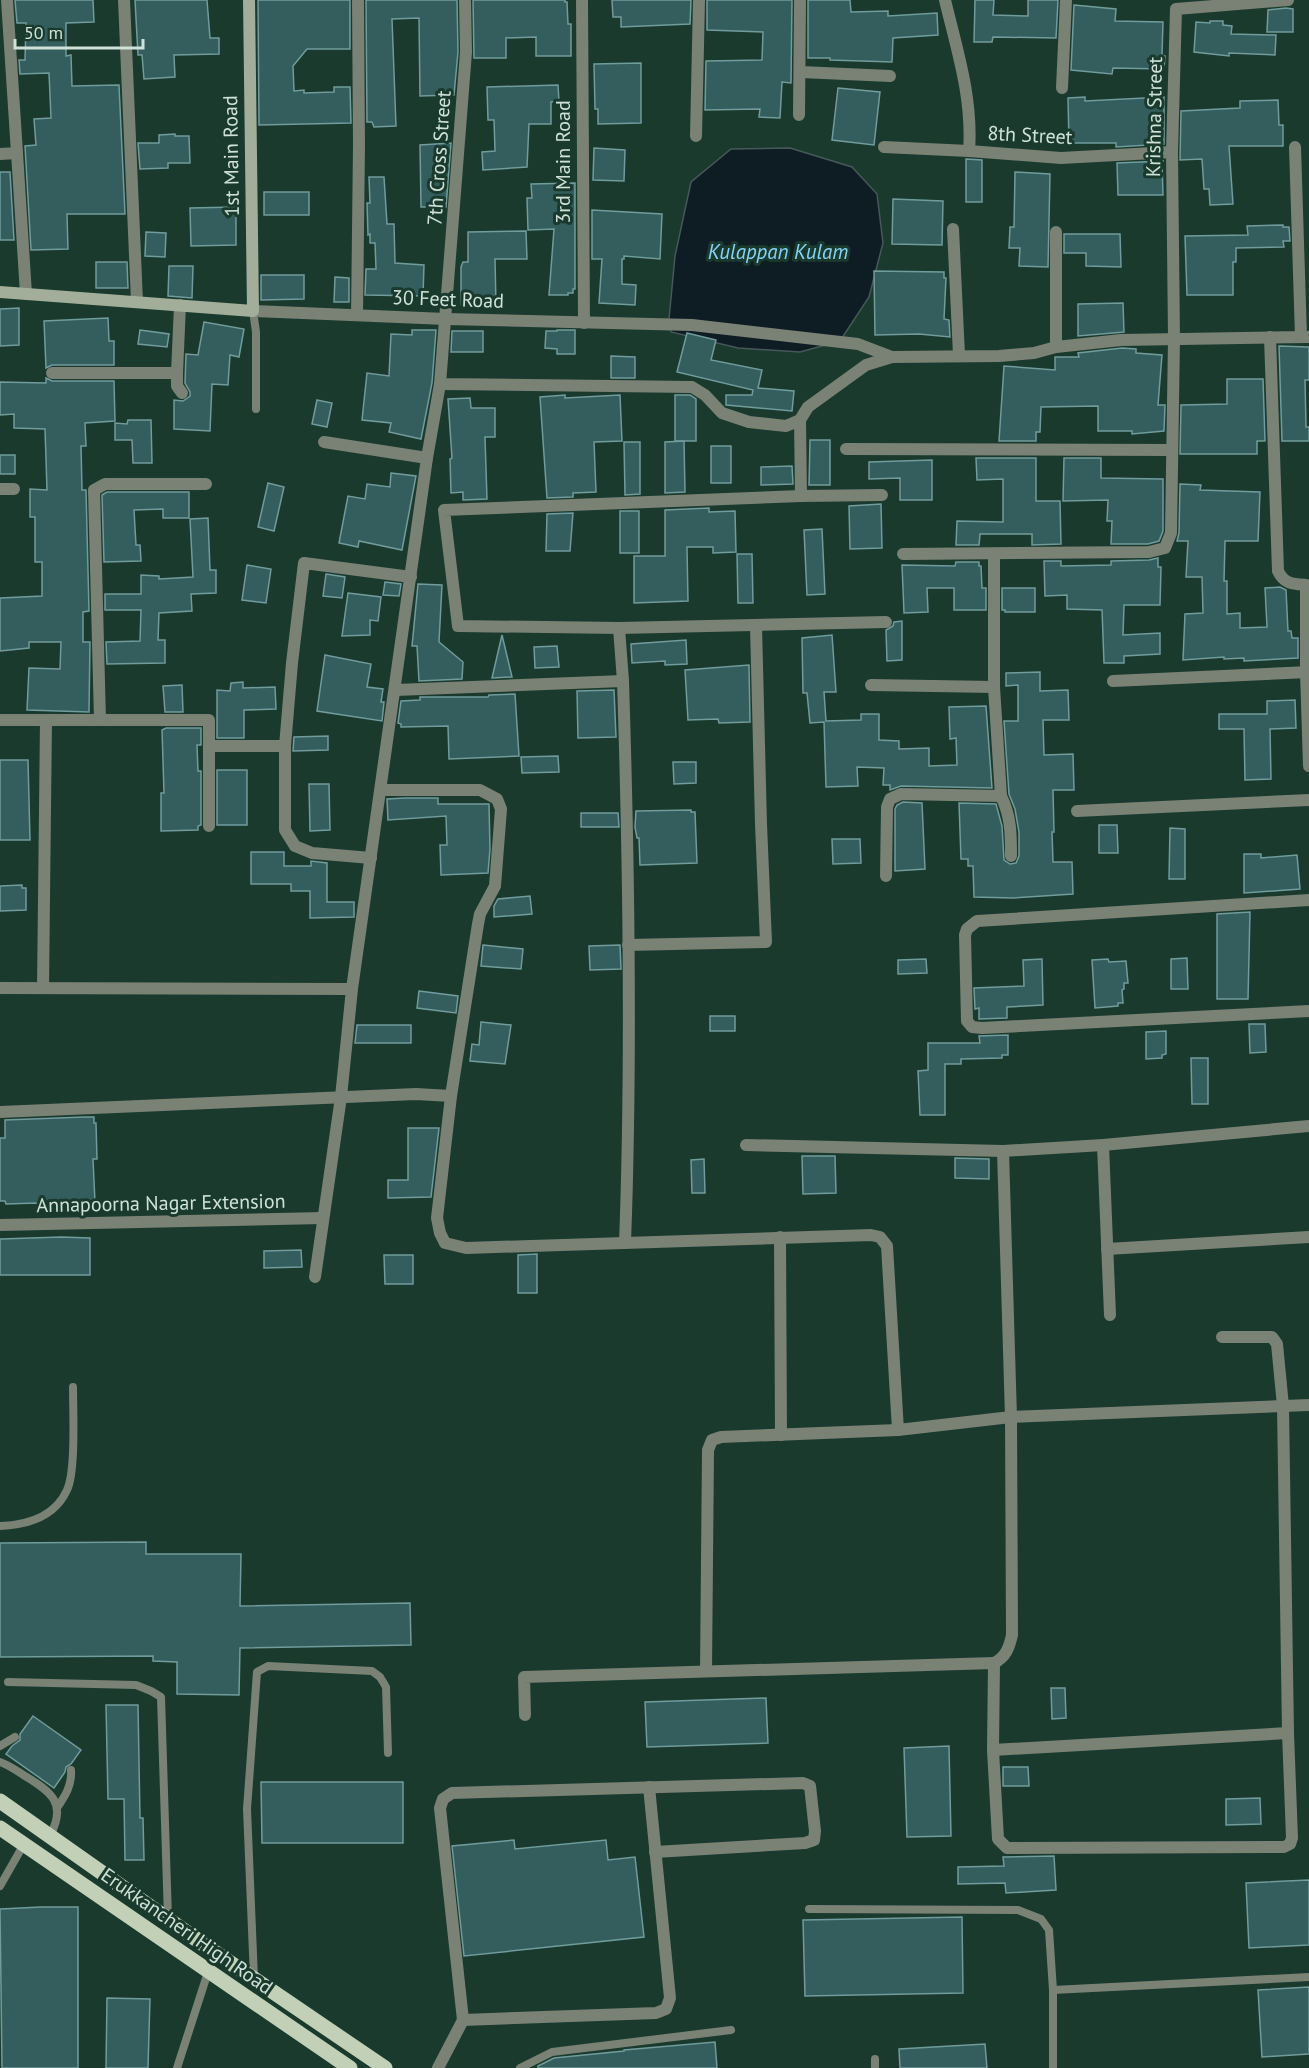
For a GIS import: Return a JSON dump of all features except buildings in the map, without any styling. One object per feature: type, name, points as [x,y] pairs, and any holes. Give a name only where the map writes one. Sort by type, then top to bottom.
[{"type":"main road","name":"1st Main Road","points":[[249,0],[253,311]]},
{"type":"main road","name":"30 Feet Road","points":[[0,292],[253,311]]},
{"type":"main road","points":[[0,1801],[385,2068]]},
{"type":"main road","name":"Erukkancheri High Road","points":[[0,1828],[350,2068]]},
{"type":"street","points":[[8,0],[6,61],[17,153],[26,294]]},
{"type":"street","points":[[124,0],[137,302]]},
{"type":"street","points":[[357,315],[358,0]]},
{"type":"street","name":"7th Cross Street","points":[[315,1277],[341,1097],[352,989],[427,459],[440,384],[466,52],[465,0]]},
{"type":"street","name":"3rd Main Road","points":[[582,0],[584,323]]},
{"type":"street","points":[[696,136],[699,0]]},
{"type":"street","points":[[799,115],[800,0]]},
{"type":"street","name":"8th Street","points":[[945,0],[969,103],[971,129],[969,151],[1060,158],[1172,152]]},
{"type":"street","points":[[1062,88],[1066,0]]},
{"type":"street","name":"Krishna Street","points":[[994,554],[1149,552],[1165,548],[1171,533],[1174,339],[1172,152],[1176,9],[1288,0]]},
{"type":"street","points":[[801,72],[890,76]]},
{"type":"street","points":[[885,147],[969,151]]},
{"type":"street","points":[[801,496],[800,420],[808,407],[866,365],[892,357],[999,356],[1120,340],[1305,337],[1295,147]]},
{"type":"street","points":[[0,154],[17,153]]},
{"type":"street","points":[[953,229],[959,355]]},
{"type":"street","points":[[1056,232],[1056,347]]},
{"type":"street","points":[[180,305],[177,386],[182,393]]},
{"type":"street","name":"30 Feet Road","points":[[253,311],[446,319],[692,325],[858,344],[892,357]]},
{"type":"street","points":[[1270,338],[1278,571],[1282,579],[1288,583],[1308,585],[1309,766]]},
{"type":"street","points":[[52,374],[177,373]]},
{"type":"street","points":[[440,384],[692,387],[705,395],[722,413],[749,422],[786,426],[800,420]]},
{"type":"street","points":[[324,442],[427,459]]},
{"type":"street","points":[[846,449],[1172,450]]},
{"type":"street","points":[[100,720],[94,490],[105,484],[206,484]]},
{"type":"street","points":[[0,489],[14,489]]},
{"type":"street","points":[[882,495],[444,510],[458,626],[619,628],[886,622]]},
{"type":"street","points":[[903,554],[994,554],[994,687],[1001,796],[1010,819],[1011,856]]},
{"type":"street","points":[[371,858],[312,852],[295,846],[285,830],[285,746],[304,563],[411,577]]},
{"type":"street","points":[[628,945],[766,942],[760,824],[756,626]]},
{"type":"street","points":[[619,628],[623,681],[628,945],[628,1151],[625,1243]]},
{"type":"street","points":[[1113,681],[1308,672]]},
{"type":"street","points":[[396,690],[623,681]]},
{"type":"street","points":[[871,685],[994,687]]},
{"type":"street","points":[[0,720],[209,720],[209,826]]},
{"type":"street","points":[[43,988],[46,720]]},
{"type":"street","points":[[209,746],[285,746]]},
{"type":"street","points":[[381,790],[480,790],[497,799],[501,809],[495,886],[480,914],[451,1095],[437,1218],[445,1244],[466,1248],[780,1237],[871,1235],[880,1237],[887,1246],[898,1430]]},
{"type":"street","points":[[886,876],[887,807],[890,799],[901,795],[1001,796]]},
{"type":"street","points":[[1077,811],[1309,800]]},
{"type":"street","points":[[1309,900],[977,921],[967,929],[965,935],[967,1021],[972,1027],[982,1029],[1309,1011]]},
{"type":"street","points":[[0,988],[352,989]]},
{"type":"street","points":[[0,1112],[341,1097],[451,1095]]},
{"type":"street","points":[[746,1144],[1004,1151],[1102,1145],[1309,1126]]},
{"type":"street","points":[[1102,1145],[1110,1315]]},
{"type":"street","points":[[525,1715],[524,1677],[994,1663],[1005,1654],[1010,1647],[1011,1635],[1011,1417],[1004,1151]]},
{"type":"street","name":"Annapoorna Nagar Extension","points":[[0,1225],[323,1218]]},
{"type":"street","points":[[780,1237],[781,1435]]},
{"type":"street","points":[[1107,1249],[1309,1237]]},
{"type":"street","points":[[994,1663],[993,1750],[998,1839],[1007,1848],[1284,1847],[1290,1844],[1292,1838],[1288,1733],[1283,1406],[1277,1344],[1272,1337],[1222,1337]]},
{"type":"street","points":[[706,1671],[708,1450],[712,1440],[721,1437],[898,1430],[1011,1417],[1309,1405]]},
{"type":"street","points":[[993,1750],[1288,1733]]},
{"type":"street","points":[[438,2068],[463,2020],[440,1808],[443,1799],[452,1793],[648,1787],[807,1783],[812,1789],[815,1831],[813,1840],[805,1843],[655,1852]]},
{"type":"street","points":[[463,2020],[656,2013],[666,2009],[670,1998],[648,1787]]},
{"type":"lane","points":[[253,311],[256,332],[256,409]]},
{"type":"lane","points":[[0,1526],[21,1525],[36,1519],[50,1511],[67,1490],[71,1471],[73,1387]]},
{"type":"lane","points":[[254,1979],[247,1809],[257,1672],[268,1666],[372,1671],[380,1677],[386,1687],[388,1753]]},
{"type":"lane","points":[[8,1682],[136,1685],[161,1697],[168,1919]]},
{"type":"lane","points":[[0,1746],[15,1737]]},
{"type":"lane","points":[[0,1762],[47,1790],[57,1804],[57,1816],[50,1836]]},
{"type":"lane","points":[[57,1808],[68,1792],[72,1779],[71,1770]]},
{"type":"lane","points":[[0,1886],[24,1844]]},
{"type":"lane","points":[[809,1910],[1018,1910],[1041,1919],[1049,1930],[1053,1990],[1053,2068]]},
{"type":"lane","points":[[177,2068],[208,1972]]},
{"type":"lane","points":[[1053,1990],[1309,1977]]},
{"type":"lane","points":[[520,2068],[552,2052],[731,2030]]},
{"type":"lane","points":[[875,2059],[875,2068]]},
{"type":"water","name":"Kulappan Kulam","points":[[790,148],[852,167],[877,194],[883,243],[869,297],[840,341],[800,352],[738,348],[671,332],[669,319],[675,256],[691,182],[731,149]]}]
